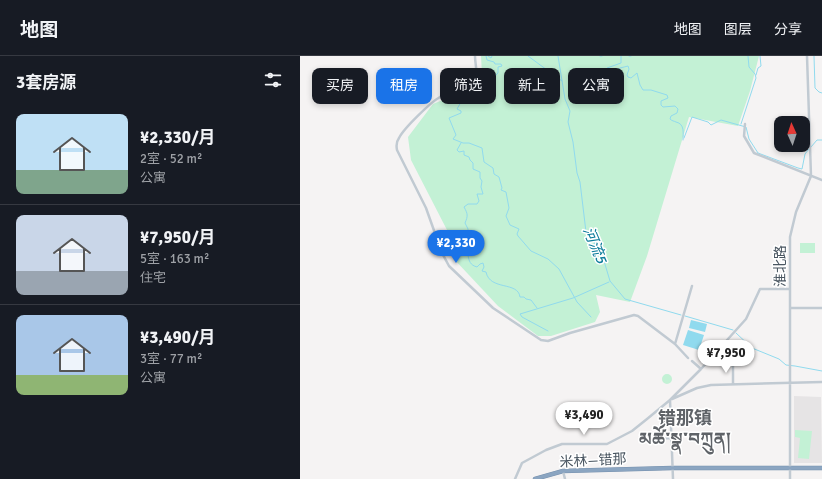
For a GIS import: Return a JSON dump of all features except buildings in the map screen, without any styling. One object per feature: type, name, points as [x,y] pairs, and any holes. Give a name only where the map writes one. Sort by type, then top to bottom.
[{"type":"highway","name":"米林—错那","points":[[535,479],[547,477],[563,471],[672,468],[822,468]]},
{"type":"street","points":[[475,56],[476,79],[472,85],[466,89],[451,93],[432,102],[400,135],[396,144],[397,150],[433,224],[442,253],[449,266],[493,308],[541,340],[548,341],[570,333],[634,315],[638,316],[675,344],[688,358]]},
{"type":"street","name":"淮北路","points":[[790,479],[790,237],[796,212],[811,176],[808,56]]},
{"type":"street","points":[[745,124],[744,136],[754,153],[822,180]]},
{"type":"street","points":[[675,344],[692,286]]},
{"type":"street","points":[[515,479],[522,463],[526,460],[562,444],[607,444],[632,430],[670,400],[701,369],[746,319],[760,289],[790,289]]},
{"type":"street","points":[[790,308],[822,308]]},
{"type":"street","points":[[692,361],[701,369]]},
{"type":"street","points":[[733,364],[733,384]]},
{"type":"street","points":[[670,400],[702,387],[733,384],[822,382]]},
{"type":"street","points":[[670,400],[673,479]]},
{"type":"street","points":[[641,439],[671,438]]},
{"type":"street","points":[[563,471],[565,479]]},
{"type":"shaded area","points":[[794,396],[821,397],[822,463],[794,463]]},
{"type":"green space","points":[[481,56],[759,56],[750,91],[738,126],[689,117],[647,256],[630,302],[596,295],[600,312],[595,322],[551,336],[538,336],[498,306],[453,258],[447,230],[411,160],[408,137],[433,104],[440,101],[440,104],[496,104],[496,68],[482,68]]},
{"type":"green space","points":[[800,243],[815,243],[815,253],[800,253]]},
{"type":"green space","points":[[665,374],[669,374],[671,375],[671,383],[665,384],[662,381],[662,377]]},
{"type":"green space","points":[[795,430],[812,431],[809,459],[798,458],[800,438],[795,437]]},
{"type":"water","points":[[691,320],[707,324],[705,332],[689,328]]},
{"type":"water","points":[[688,330],[704,335],[699,350],[683,345]]},
{"type":"waterway","points":[[486,56],[487,60],[494,62],[495,64],[501,64],[502,66],[498,67],[498,73],[493,76],[493,81],[488,82],[489,87],[485,87],[485,90],[480,94],[477,101],[475,102],[470,99],[461,102],[457,109],[461,111],[461,113],[449,118],[456,135],[453,139],[482,148],[484,162],[493,168],[494,174],[499,177],[502,188],[501,190],[506,192],[509,208],[506,216],[510,225],[519,229],[517,234],[518,236],[531,251],[548,259],[559,269],[577,302],[591,317]]},
{"type":"waterway","points":[[488,56],[491,58],[492,56]]},
{"type":"waterway","points":[[528,56],[562,81]]},
{"type":"waterway","name":"河流5","points":[[558,56],[565,99],[570,111],[568,122],[580,182],[586,232],[592,236],[598,254],[604,261],[610,281],[625,299],[681,315]]},
{"type":"waterway","points":[[621,56],[621,63],[607,68],[604,77],[605,82],[609,81],[620,68],[628,66],[628,77],[631,78],[637,73],[643,90],[651,90],[667,95],[668,98],[661,101],[661,105],[663,107],[675,106],[678,109],[677,113],[671,116],[670,119],[681,125],[683,140]]},
{"type":"waterway","points":[[741,124],[756,78],[755,74],[749,67],[748,56]]},
{"type":"waterway","points":[[756,75],[758,68],[761,66],[760,56]]},
{"type":"waterway","points":[[814,56],[815,88],[822,93]]},
{"type":"waterway","points":[[684,138],[692,117],[708,122],[711,125],[721,120],[746,127],[749,139],[758,153],[798,168],[802,169],[807,152]]},
{"type":"waterway","points":[[811,147],[817,140],[822,140]]},
{"type":"waterway","points":[[461,143],[457,150],[459,152],[464,151],[464,155],[469,157],[473,163],[473,169],[480,172],[483,194],[477,194],[479,201],[477,204],[468,204],[464,207],[467,215],[465,223],[468,232],[462,240],[461,246],[468,255],[471,264],[477,267],[483,263],[484,267],[482,271],[486,272],[493,282],[514,289],[518,292],[520,297],[531,300],[537,308]]},
{"type":"waterway","points":[[548,331],[522,317],[520,314],[573,298],[609,282]]},
{"type":"waterway","name":"河流5","points":[[685,316],[733,330]]},
{"type":"waterway","name":"河流5","points":[[736,333],[752,348],[779,359],[786,365],[822,371]]},
{"type":"district","name":"错那镇 མཚོ་སྣ་བཀྲུན།","points":[[685,428]]}]
